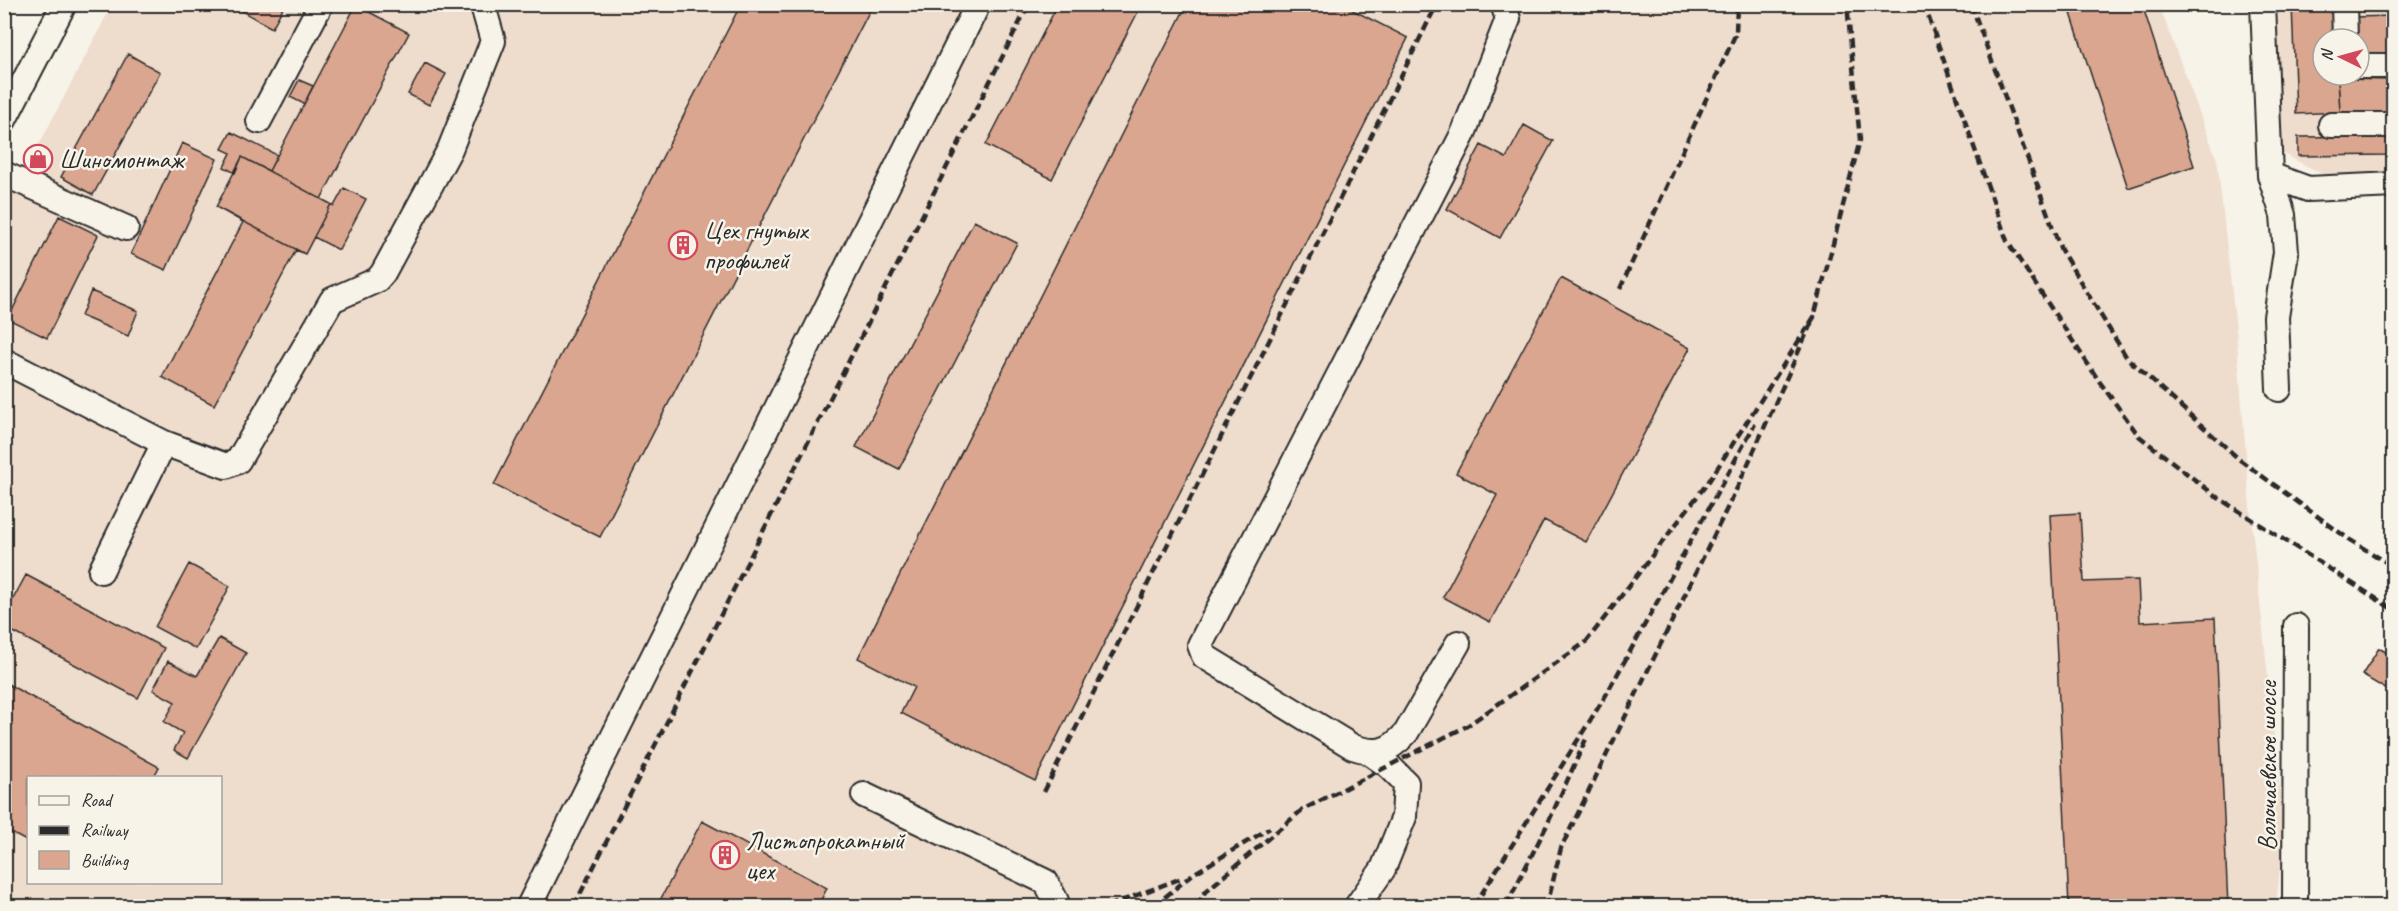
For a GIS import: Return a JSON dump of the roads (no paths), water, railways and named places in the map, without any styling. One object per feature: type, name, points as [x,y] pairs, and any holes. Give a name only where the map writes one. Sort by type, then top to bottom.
[{"type":"street","points":[[4,120],[64,4]]},
{"type":"street","points":[[259,121],[321,4]]},
{"type":"street","points":[[4,361],[164,443],[226,466],[237,461],[332,300],[377,280],[383,273],[450,149],[494,41],[483,6],[480,4]]},
{"type":"street","points":[[529,906],[978,4]]},
{"type":"street","points":[[1357,906],[1383,869],[1404,817],[1406,783],[1389,766],[1367,752],[1353,747],[1204,657],[1200,645],[1463,134],[1508,19],[1503,4]]},
{"type":"street","points":[[2263,4],[2270,175],[2283,215],[2286,252],[2276,317],[2279,389]]},
{"type":"street","points":[[2344,4],[2345,27]]},
{"type":"street","points":[[2371,66],[2394,66]]},
{"type":"street","points":[[2331,125],[2394,125]]},
{"type":"street","points":[[4,174],[126,228]]},
{"type":"street","points":[[2270,175],[2308,189],[2394,185]]},
{"type":"street","points":[[101,571],[164,443]]},
{"type":"street","name":"Волочаевское шоссе","points":[[2295,906],[2296,626]]},
{"type":"street","points":[[1367,752],[1395,745],[1406,733],[1458,643]]},
{"type":"street","points":[[864,795],[1046,882],[1056,901],[1055,906]]},
{"type":"railway","points":[[574,906],[1029,4]]},
{"type":"railway","points":[[1044,792],[1437,4]]},
{"type":"railway","points":[[1620,289],[1736,33],[1737,4]]},
{"type":"railway","points":[[1810,324],[1814,317],[1860,140],[1847,4]]},
{"type":"railway","points":[[1924,4],[2007,241],[2099,381],[2139,436],[2217,497],[2394,610]]},
{"type":"railway","points":[[1971,4],[2061,250],[2127,358],[2240,460],[2350,540],[2394,567]]},
{"type":"railway","points":[[1197,906],[1205,892],[1302,810],[1467,726],[1586,642],[1709,481],[1814,317],[1738,486],[1561,848],[1547,906]]},
{"type":"railway","points":[[1474,906],[1606,695],[1755,424]]},
{"type":"railway","points":[[1506,906],[1548,823],[1586,739]]},
{"type":"railway","points":[[1154,906],[1193,874],[1270,828]]},
{"type":"railway","points":[[1108,906],[1182,878]]},
{"type":"place","name":"Шиномонтаж","points":[[38,159]]},
{"type":"place","name":"Цех гнутых профилей","points":[[683,245]]},
{"type":"place","name":"Листопрокатный цех","points":[[725,855]]}]
